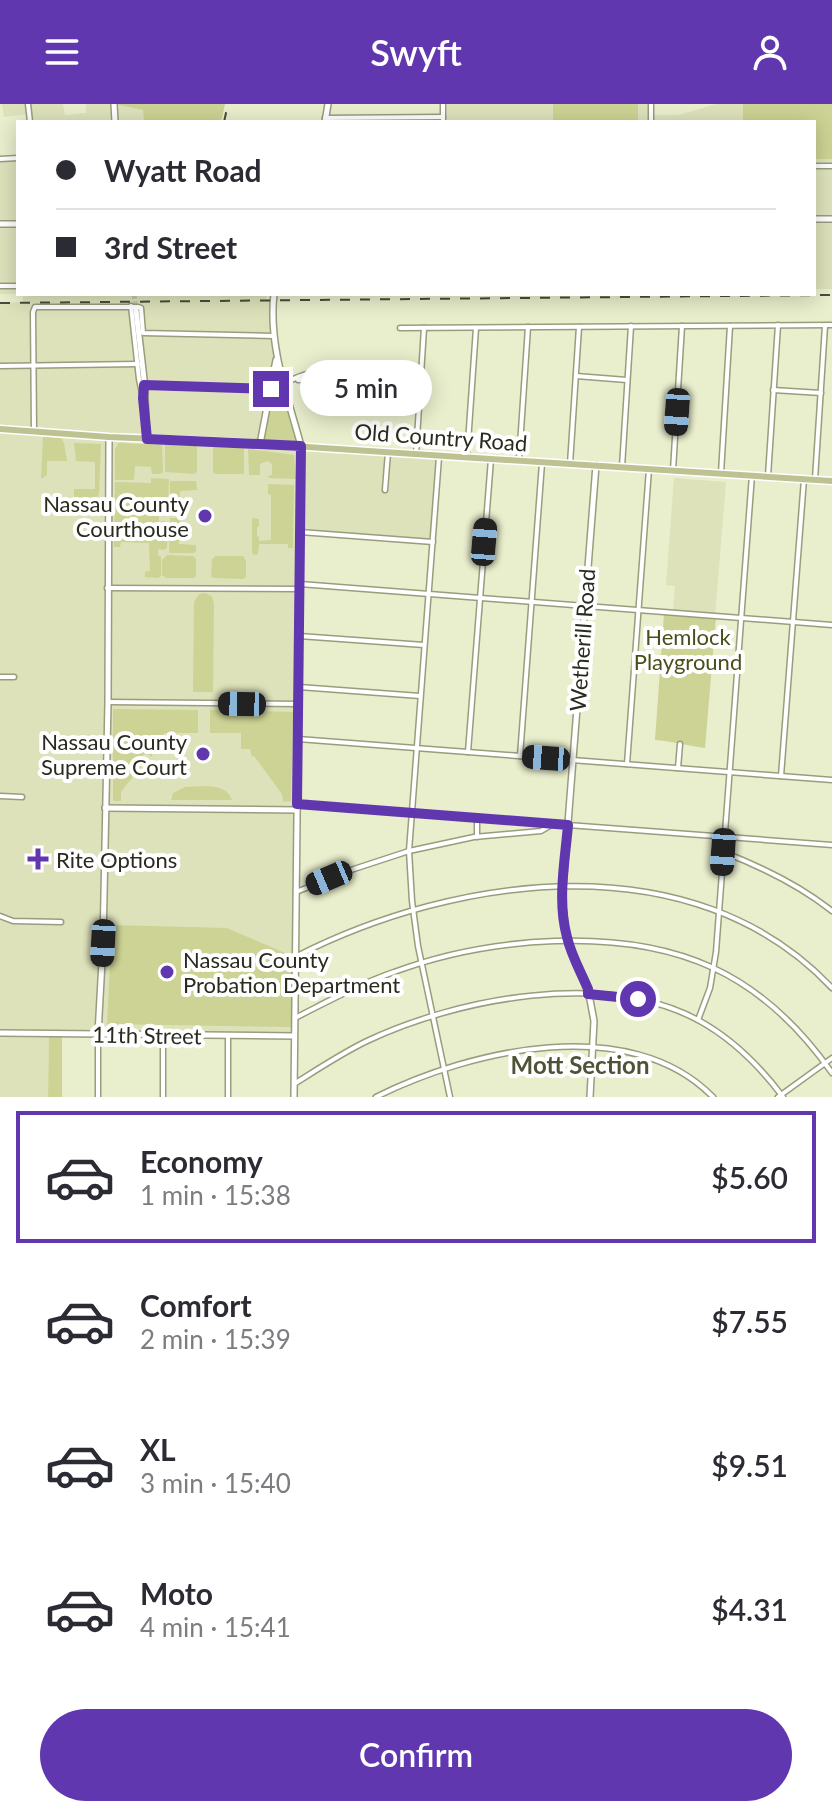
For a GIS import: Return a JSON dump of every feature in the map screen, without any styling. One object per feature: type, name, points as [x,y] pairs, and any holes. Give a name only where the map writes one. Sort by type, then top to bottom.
[{"type":"main road","name":"Old Country Road","points":[[0,429],[832,481]]},
{"type":"street","points":[[328,104],[325,120],[443,119],[443,104]]},
{"type":"street","points":[[274,296],[277,356],[301,446],[294,1097]]},
{"type":"street","points":[[34,432],[35,307],[141,308],[143,333],[274,336]]},
{"type":"street","points":[[133,308],[147,439]]},
{"type":"street","points":[[133,308],[144,385],[143,398]]},
{"type":"street","points":[[768,476],[778,325]]},
{"type":"street","points":[[400,328],[829,325],[815,479]]},
{"type":"street","points":[[622,467],[631,326]]},
{"type":"street","points":[[673,470],[682,326]]},
{"type":"street","points":[[721,473],[730,326]]},
{"type":"street","points":[[467,457],[476,327]]},
{"type":"street","points":[[519,460],[528,327]]},
{"type":"street","points":[[570,464],[579,327]]},
{"type":"street","points":[[416,454],[424,328]]},
{"type":"street","points":[[260,444],[277,356]]},
{"type":"street","points":[[0,366],[138,364]]},
{"type":"street","points":[[576,376],[627,380]]},
{"type":"street","points":[[144,385],[271,389],[292,380],[387,379]]},
{"type":"street","points":[[773,390],[821,393]]},
{"type":"street","points":[[98,1097],[108,702],[109,437]]},
{"type":"street","points":[[385,490],[388,452]]},
{"type":"street","points":[[440,455],[409,851],[413,910],[450,1097]]},
{"type":"street","points":[[468,752],[491,459]]},
{"type":"street","points":[[520,756],[542,462]]},
{"type":"street","name":"Wetherill Road","points":[[590,1097],[594,1021],[588,989],[567,941],[563,887],[596,465]]},
{"type":"street","points":[[627,764],[649,469]]},
{"type":"street","points":[[698,1020],[714,968],[752,475]]},
{"type":"street","points":[[781,776],[804,479]]},
{"type":"street","points":[[300,532],[433,542]]},
{"type":"street","points":[[107,588],[300,586],[832,625]]},
{"type":"street","points":[[299,636],[425,645]]},
{"type":"street","points":[[0,677],[14,677]]},
{"type":"street","points":[[299,687],[421,696]]},
{"type":"street","points":[[108,702],[298,704]]},
{"type":"street","points":[[298,739],[832,780]]},
{"type":"street","points":[[678,768],[680,744]]},
{"type":"street","points":[[0,796],[22,797]]},
{"type":"street","points":[[105,808],[297,807],[832,845]]},
{"type":"street","points":[[477,818],[477,837]]},
{"type":"street","points":[[296,892],[409,851],[477,837],[541,831],[553,824]]},
{"type":"street","points":[[723,852],[765,869],[832,911]]},
{"type":"street","points":[[295,957],[350,931],[456,899],[497,892],[609,887],[679,898],[719,912],[774,940],[808,965],[832,988]]},
{"type":"street","points":[[0,916],[13,921],[61,922]]},
{"type":"street","points":[[295,1018],[362,984],[453,954],[535,942],[615,942],[648,946],[687,957],[745,985],[776,1008],[802,1034],[832,1073]]},
{"type":"street","points":[[294,1084],[367,1041],[433,1015],[517,997],[621,996],[674,1009],[720,1033],[743,1051],[781,1096],[832,1058]]},
{"type":"street","name":"11th Street","points":[[0,1033],[294,1036]]},
{"type":"street","points":[[163,1035],[163,1097]]},
{"type":"street","points":[[228,1036],[228,1097]]},
{"type":"street","points":[[376,1097],[403,1083],[482,1058],[523,1050],[593,1048],[649,1057],[693,1079],[713,1097]]},
{"type":"shaded area","points":[[2,104],[63,104],[65,115],[86,113],[86,104],[114,104],[143,110],[144,120],[30,120],[29,114],[4,117]]},
{"type":"shaded area","points":[[447,104],[648,104],[648,115],[679,115],[716,104],[743,104],[743,120],[447,120]]},
{"type":"shaded area","points":[[16,158],[16,294],[0,294],[0,159]]},
{"type":"shaded area","points":[[816,159],[832,159],[832,289],[816,289]]},
{"type":"shaded area","points":[[23,296],[267,296],[266,300],[273,301],[277,356],[260,444],[440,455],[433,542],[301,532],[294,1036],[49,1034],[48,1097],[0,1097],[0,303],[23,302]]},
{"type":"shaded area","points":[[674,478],[726,482],[715,616],[673,612],[675,586],[666,585]]},
{"type":"green space","points":[[114,104],[225,104],[221,120],[144,120],[143,110]]},
{"type":"green space","points":[[553,104],[638,104],[638,120],[553,120]]},
{"type":"green space","points":[[743,104],[832,104],[832,159],[816,159],[816,120],[743,120]]},
{"type":"green space","points":[[285,385],[301,446],[260,444],[271,389]]},
{"type":"green space","points":[[43,437],[61,438],[67,461],[47,461],[47,475],[41,479]]},
{"type":"green space","points":[[74,443],[101,444],[97,497],[74,497],[74,489],[95,489],[95,462],[76,461]]},
{"type":"green space","points":[[119,443],[162,445],[163,472],[152,474],[151,467],[135,466],[134,480],[115,480],[115,449]]},
{"type":"green space","points":[[165,445],[196,446],[197,472],[165,472]]},
{"type":"green space","points":[[215,446],[244,448],[244,474],[215,474]]},
{"type":"green space","points":[[248,449],[294,455],[296,479],[269,478],[272,464],[268,461],[260,464],[260,475],[249,475]]},
{"type":"green space","points":[[151,478],[169,479],[168,506],[159,508],[159,522],[168,523],[167,548],[158,549],[161,576],[158,578],[145,577],[145,572],[150,571],[149,543],[121,542],[120,547],[114,547],[115,482],[151,483]]},
{"type":"green space","points":[[170,481],[196,481],[197,490],[180,491],[179,544],[196,545],[194,553],[169,553],[170,518],[178,518],[178,513],[170,513]]},
{"type":"green space","points":[[268,484],[294,485],[293,548],[288,548],[288,544],[259,544],[258,554],[254,555],[252,518],[259,519],[259,541],[271,540],[271,495],[268,494]]},
{"type":"green space","points":[[167,555],[193,556],[196,559],[196,576],[166,578],[162,575],[162,560]]},
{"type":"green space","points":[[216,556],[243,556],[246,577],[211,577],[212,559]]},
{"type":"green space","points":[[206,593],[214,603],[213,692],[193,692],[194,602],[199,594]]},
{"type":"green space","name":"Hemlock Playground","points":[[664,613],[716,617],[705,748],[655,740]]},
{"type":"green space","points":[[113,709],[198,710],[198,733],[164,733],[164,747],[154,747],[152,757],[145,753],[141,758],[145,762],[121,792],[121,801],[113,801]]},
{"type":"green space","points":[[210,710],[293,712],[291,801],[283,802],[282,794],[252,757],[250,749],[241,749],[241,733],[210,733]]},
{"type":"green space","points":[[185,787],[219,788],[232,800],[171,800],[173,793]]},
{"type":"green space","points":[[112,925],[227,928],[292,956],[292,1027],[107,1024]]},
{"type":"green space","points":[[49,1033],[62,1034],[62,1097],[48,1097]]},
{"type":"tunnel","points":[[134,296],[136,309]]},
{"type":"railway","points":[[224,120],[228,104]]},
{"type":"railway","points":[[816,295],[832,295]]},
{"type":"railway","points":[[0,303],[728,296]]},
{"type":"place","name":"Nassau County Courthouse","points":[[205,516]]},
{"type":"place","name":"Nassau County Supreme Court","points":[[203,754]]},
{"type":"place","name":"Rite Options","points":[[38,859]]},
{"type":"place","name":"Nassau County Probation Department","points":[[167,972]]},
{"type":"district","name":"Mott Section","points":[[580,1064]]},
{"type":"route","points":[[271,389],[144,385],[143,398],[147,439],[301,446],[297,804],[568,825],[563,914],[567,941],[588,994],[638,999]]}]
